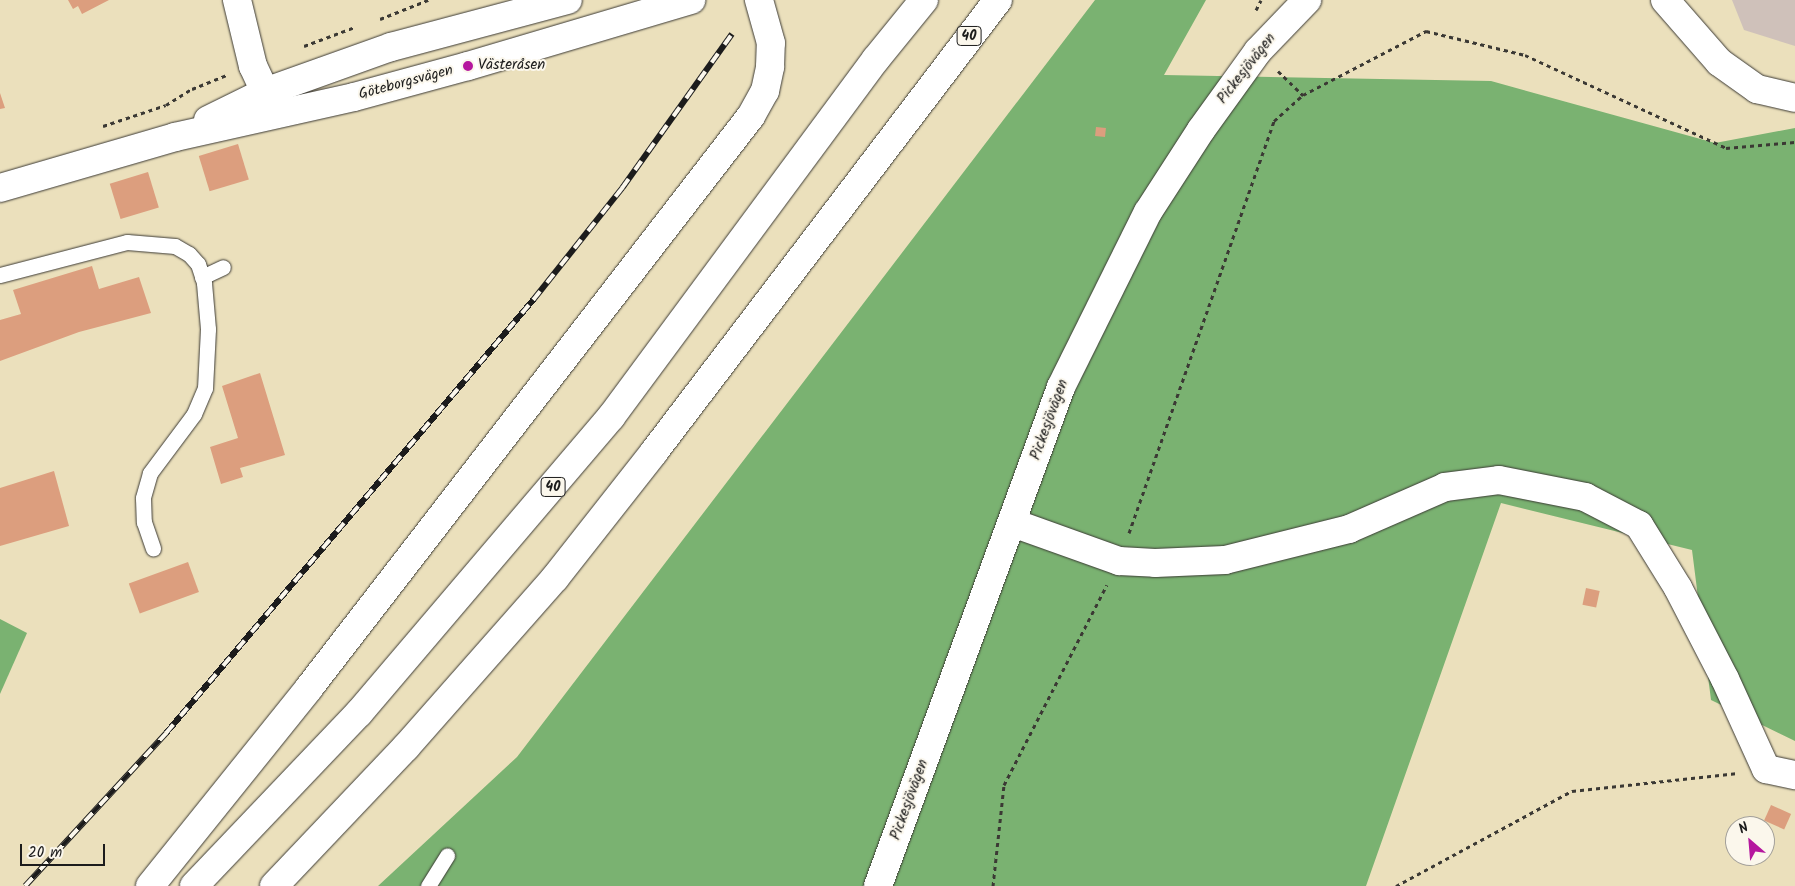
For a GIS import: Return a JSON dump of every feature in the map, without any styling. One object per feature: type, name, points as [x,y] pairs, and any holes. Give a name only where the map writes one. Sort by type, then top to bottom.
[{"type":"main road","points":[[237,0],[253,66],[264,92]]},
{"type":"main road","name":"Göteborgsvägen","points":[[175,137],[264,92],[390,48],[568,0]]},
{"type":"main road","name":"Göteborgsvägen","points":[[0,188],[175,137],[354,97],[692,0]]},
{"type":"main road","points":[[150,886],[303,696],[751,116],[765,91],[770,67],[771,42],[759,0]]},
{"type":"main road","name":"40","points":[[194,886],[359,713],[605,424],[876,59],[924,0]]},
{"type":"main road","name":"40","points":[[274,886],[406,747],[555,578],[654,452],[998,0]]},
{"type":"main road","name":"Pickesjövägen","points":[[878,886],[1013,523],[1061,387],[1148,212],[1200,130],[1258,51],[1307,0]]},
{"type":"main road","points":[[1665,0],[1718,62],[1757,89],[1795,98]]},
{"type":"main road","points":[[1013,523],[1119,561],[1225,560],[1349,529],[1445,487],[1499,480],[1585,496],[1638,525],[1678,588],[1725,679],[1766,769],[1795,775]]},
{"type":"lane","points":[[0,275],[86,251],[127,242],[151,242],[175,246],[189,254],[202,277],[208,329],[204,388],[194,414],[150,473],[143,498],[144,522],[153,548]]},
{"type":"lane","points":[[202,277],[222,267]]},
{"type":"lane","points":[[428,886],[447,856]]},
{"type":"path","points":[[376,20],[428,0]]},
{"type":"path","points":[[299,48],[359,26]]},
{"type":"path","points":[[993,886],[1004,785],[1119,561],[1274,120],[1303,95],[1426,31],[1525,55],[1726,148],[1795,142]]},
{"type":"path","points":[[94,129],[166,104],[192,88],[253,66]]},
{"type":"path","points":[[1396,886],[1572,791],[1766,769]]},
{"type":"shaded area","points":[[1732,0],[1795,0],[1795,46],[1744,30]]},
{"type":"green space","points":[[1095,0],[1206,0],[1164,75],[1491,81],[1715,143],[1795,128],[1795,741],[1711,700],[1692,550],[1501,503],[1366,886],[378,886],[517,757]]},
{"type":"green space","points":[[0,619],[27,633],[0,694]]},
{"type":"building","points":[[68,0],[109,0],[82,14],[78,6],[73,9]]},
{"type":"building","points":[[0,93],[5,108],[0,109]]},
{"type":"building","points":[[1096,127],[1106,128],[1105,137],[1095,136]]},
{"type":"building","points":[[238,144],[249,179],[210,191],[199,156]]},
{"type":"building","points":[[148,172],[159,207],[121,219],[110,184]]},
{"type":"building","points":[[92,266],[99,289],[139,277],[151,313],[79,332],[0,361],[0,320],[21,314],[13,290]]},
{"type":"building","points":[[260,373],[285,455],[240,468],[243,477],[221,484],[210,447],[238,438],[222,386]]},
{"type":"building","points":[[54,471],[69,526],[0,546],[0,488]]},
{"type":"building","points":[[188,562],[199,592],[140,614],[129,584]]},
{"type":"building","points":[[1586,588],[1600,591],[1596,608],[1582,605]]},
{"type":"building","points":[[1771,805],[1791,814],[1784,829],[1775,825],[1775,816],[1766,816]]},
{"type":"railway","points":[[25,886],[166,733],[533,300],[622,188],[732,34]]},
{"type":"place","name":"Västeråsen","points":[[468,66]]}]
